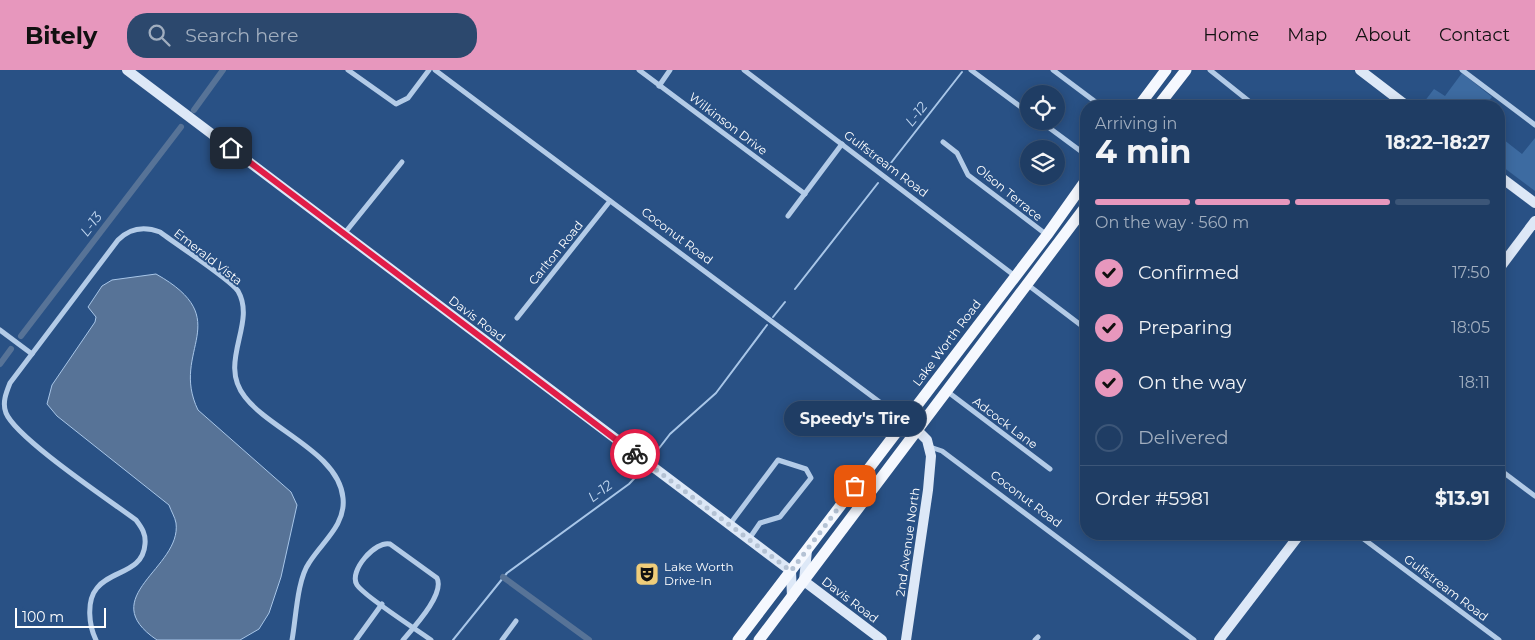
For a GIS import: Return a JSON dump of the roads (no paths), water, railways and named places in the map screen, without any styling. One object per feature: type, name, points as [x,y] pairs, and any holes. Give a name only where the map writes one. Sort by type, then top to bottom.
[{"type":"main road","points":[[1144,100],[1166,70]]},
{"type":"main road","points":[[1167,100],[1186,70]]},
{"type":"main road","name":"Lake Worth Road","points":[[738,640],[1016,276],[1080,188]]},
{"type":"main road","points":[[759,640],[999,325],[1080,214]]},
{"type":"main road","points":[[1028,285],[1030,270],[1048,245],[1047,235]]},
{"type":"main road","points":[[999,325],[996,317],[1016,290],[1018,283],[1016,276]]},
{"type":"main road","points":[[918,431],[915,420],[930,398],[933,384]]},
{"type":"main road","points":[[888,471],[893,454],[909,432],[909,425],[905,421]]},
{"type":"street","name":"Davis Road","points":[[127,70],[791,571]]},
{"type":"street","points":[[348,70],[392,103],[401,103],[408,98],[429,70]]},
{"type":"street","name":"Coconut Road","points":[[435,70],[905,421]]},
{"type":"street","name":"Wilkinson Drive","points":[[638,70],[805,194]]},
{"type":"street","points":[[659,86],[670,70]]},
{"type":"street","name":"Gulfstream Road","points":[[744,70],[1016,276]]},
{"type":"street","points":[[971,70],[1020,106]]},
{"type":"street","points":[[1052,70],[1093,100]]},
{"type":"street","points":[[1210,70],[1248,100]]},
{"type":"street","points":[[1360,70],[1399,100]]},
{"type":"street","points":[[1462,70],[1502,100]]},
{"type":"street","points":[[1505,102],[1535,125]]},
{"type":"street","points":[[1052,130],[1080,151]]},
{"type":"street","name":"Olson Terrace","points":[[943,142],[957,153],[968,174],[1047,235]]},
{"type":"street","points":[[788,216],[842,144]]},
{"type":"street","points":[[344,234],[402,162]]},
{"type":"street","points":[[1505,180],[1535,203]]},
{"type":"street","name":"Carlton Road","points":[[517,318],[610,201]]},
{"type":"street","points":[[1505,261],[1535,221]]},
{"type":"street","name":"Emerald Vista","points":[[96,640],[90,614],[92,596],[104,582],[134,567],[140,560],[144,550],[145,538],[142,528],[136,520],[19,432],[5,411],[6,393],[10,384],[118,240],[130,230],[150,228],[160,232],[235,288],[244,311],[235,356],[236,378],[240,389],[255,407],[326,464],[337,478],[343,498],[343,511],[338,524],[310,560],[304,572],[292,640]]},
{"type":"street","points":[[1028,285],[1080,324]]},
{"type":"street","points":[[0,330],[32,354]]},
{"type":"street","name":"Adcock Lane","points":[[948,392],[1050,469]]},
{"type":"street","name":"Coconut Road","points":[[918,431],[927,440],[930,447],[942,451],[1194,640]]},
{"type":"street","name":"2nd Avenue North","points":[[906,640],[928,490],[930,447]]},
{"type":"street","points":[[730,524],[778,460],[806,470],[811,478],[780,517],[760,523],[749,539]]},
{"type":"street","points":[[1505,474],[1535,496]]},
{"type":"street","points":[[1219,640],[1295,540]]},
{"type":"street","name":"Gulfstream Road","points":[[1365,540],[1499,640]]},
{"type":"street","points":[[403,640],[414,627],[437,594],[440,586],[437,578],[390,544],[377,545],[355,572],[357,585],[382,604],[414,627],[431,640]]},
{"type":"street","name":"Davis Road","points":[[806,550],[804,581],[882,640]]},
{"type":"street","points":[[791,571],[792,597]]},
{"type":"street","points":[[356,640],[382,604]]},
{"type":"street","points":[[502,640],[516,621]]},
{"type":"waterway","name":"L-13","points":[[194,110],[223,70]]},
{"type":"waterway","name":"L-12","points":[[887,168],[962,72]]},
{"type":"waterway","name":"L-13","points":[[21,336],[181,127]]},
{"type":"waterway","name":"L-12","points":[[795,289],[878,183]]},
{"type":"waterway","name":"L-12","points":[[773,317],[785,302]]},
{"type":"waterway","name":"L-12","points":[[650,460],[670,434],[716,393],[767,325]]},
{"type":"waterway","name":"L-13","points":[[0,364],[11,349]]},
{"type":"waterway","name":"L-12","points":[[453,640],[507,573],[629,484],[646,466]]},
{"type":"waterway","points":[[503,577],[589,640]]},
{"type":"place","name":"Speedy's Tire","points":[[855,486]]},
{"type":"place","name":"Lake Worth Drive-In","points":[[647,574]]}]
